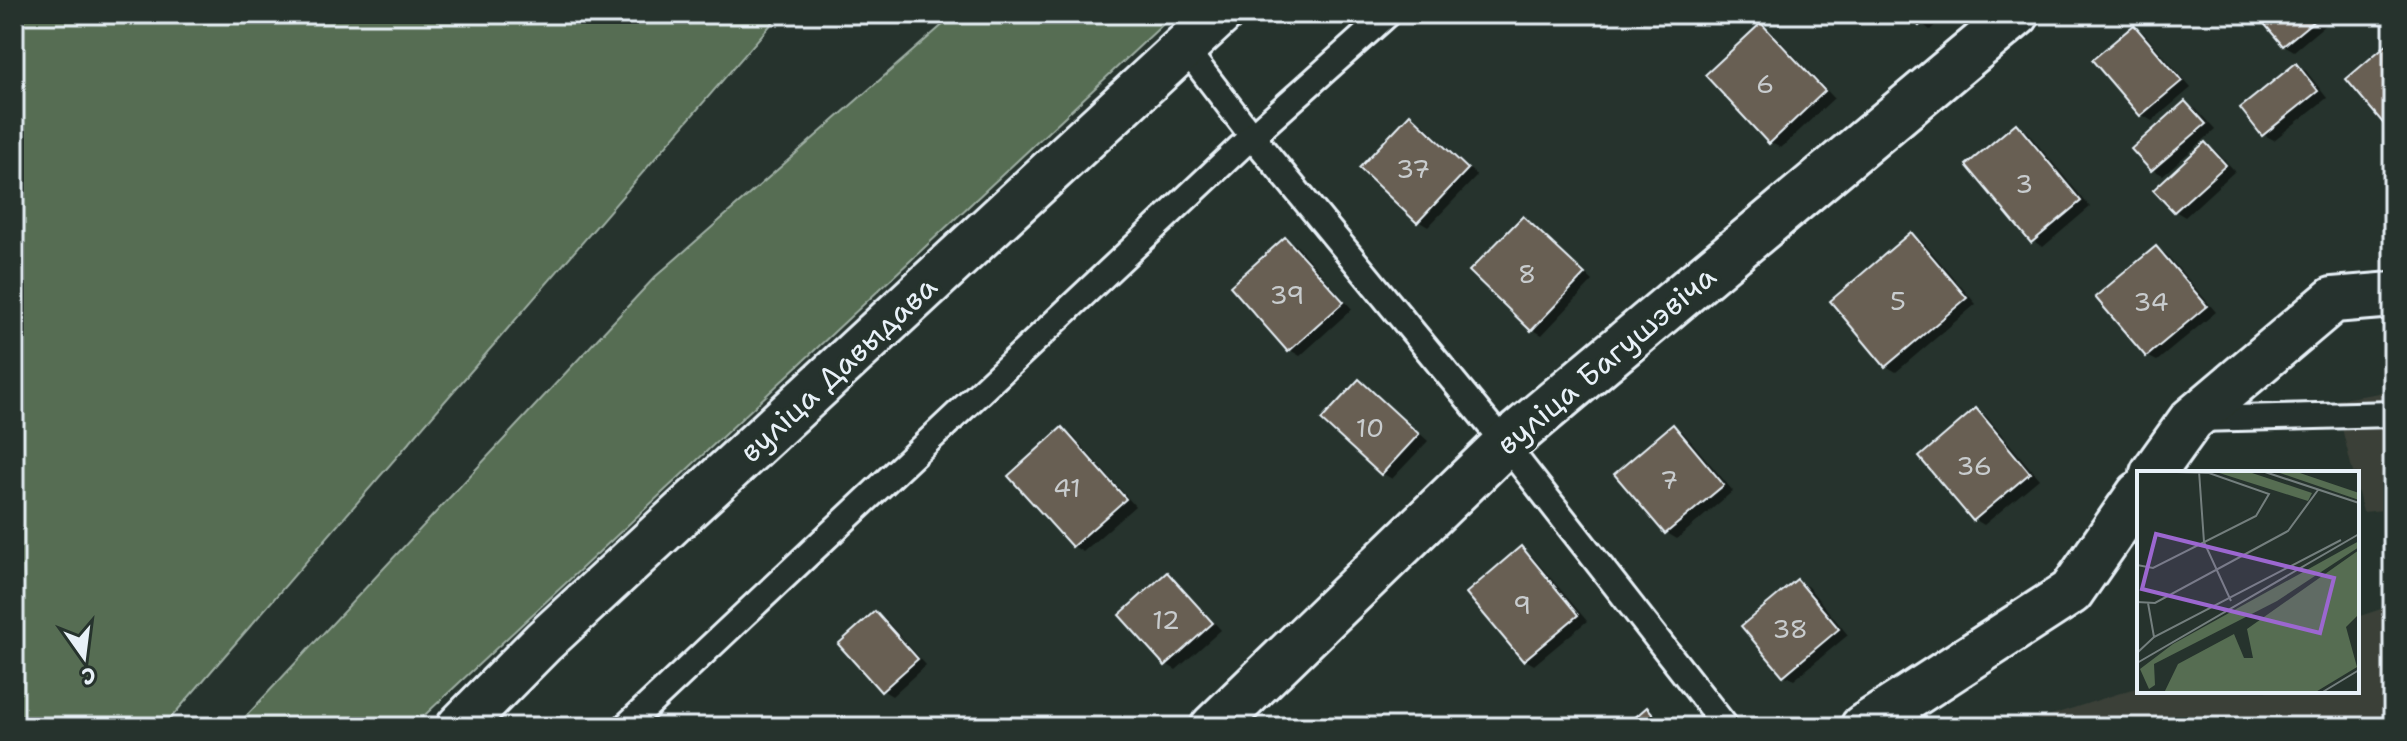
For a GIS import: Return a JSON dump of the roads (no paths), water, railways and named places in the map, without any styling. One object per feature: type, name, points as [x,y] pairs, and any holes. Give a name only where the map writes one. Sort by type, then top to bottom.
[{"type":"street","name":"вуліца Давыдава","points":[[459,727],[543,642],[1220,14]]},
{"type":"street","name":"вуліца Багушэвіча","points":[[1213,727],[1505,444],[2017,14]]},
{"type":"street","points":[[2154,471],[2191,420],[2333,300],[2393,295]]},
{"type":"street","points":[[1863,727],[2071,592],[2137,497]]},
{"type":"lane","points":[[625,727],[1252,136],[1388,14]]},
{"type":"lane","points":[[1184,47],[1252,136],[1505,444],[1726,727]]},
{"type":"lane","points":[[2191,420],[2393,414]]}]
